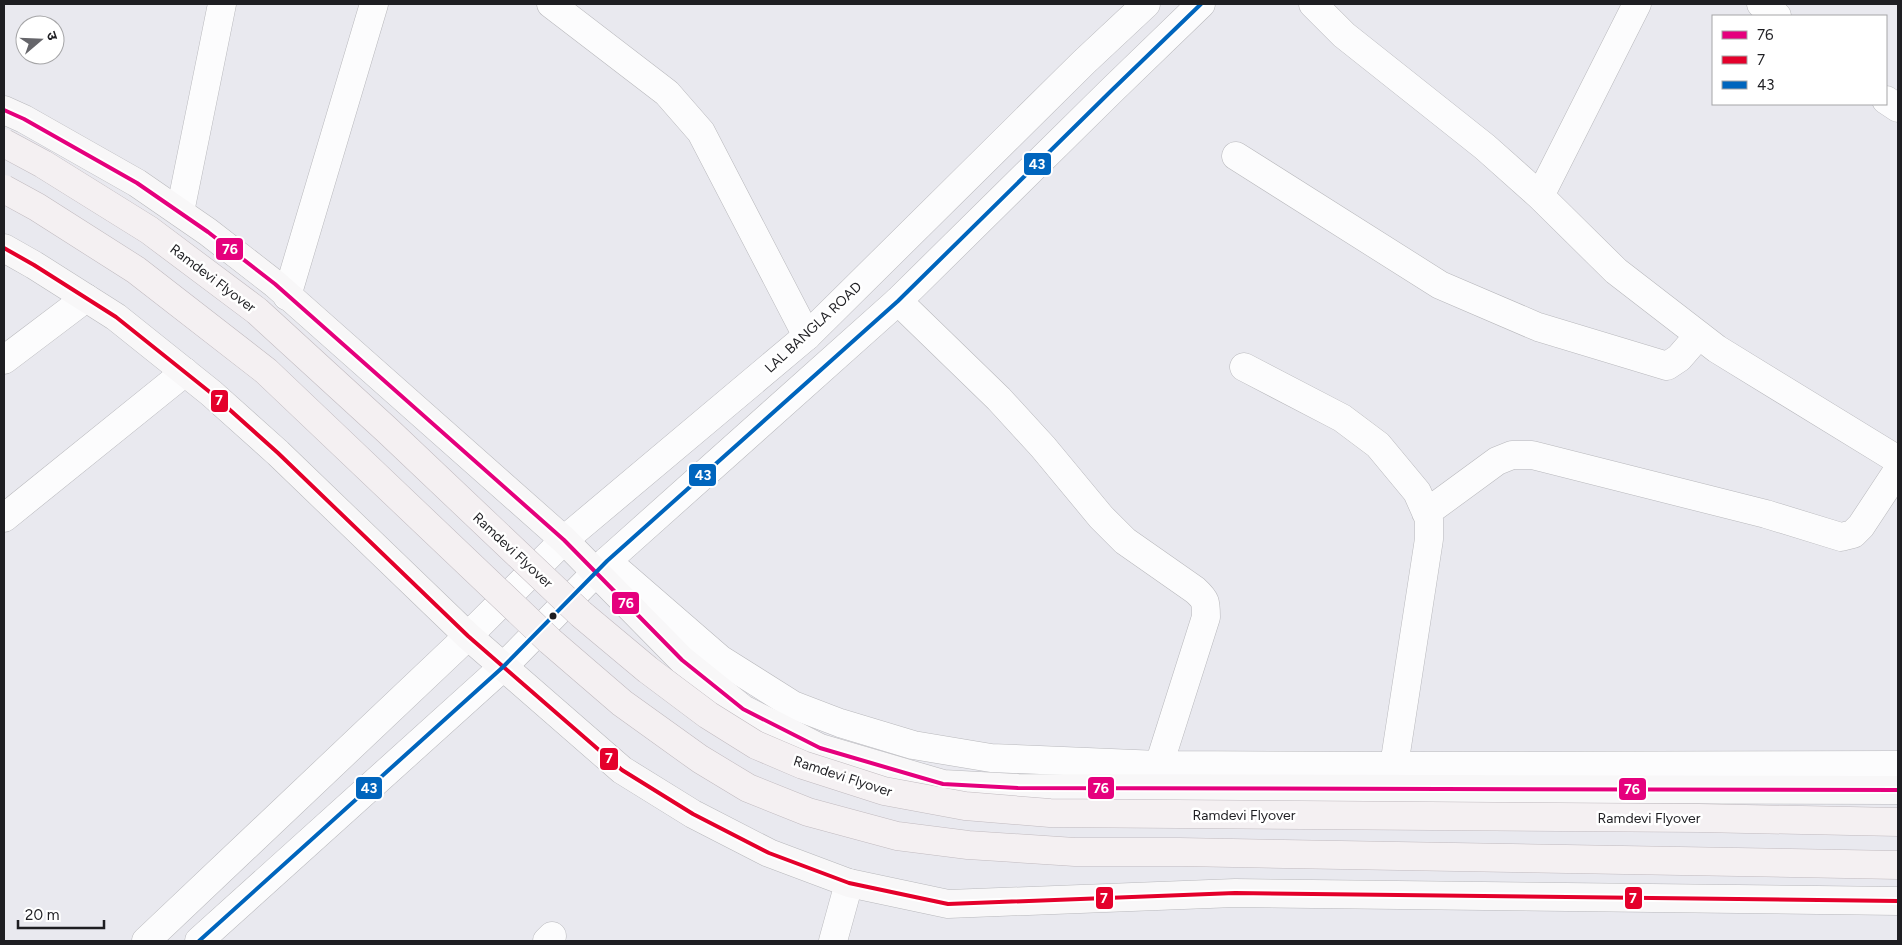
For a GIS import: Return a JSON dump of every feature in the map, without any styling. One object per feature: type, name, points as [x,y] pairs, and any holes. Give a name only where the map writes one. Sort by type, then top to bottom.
[{"type":"highway","name":"Ramdevi Flyover","points":[[4,143],[43,164],[149,230],[257,311],[387,430],[581,614],[648,670],[708,715],[756,745],[803,765],[884,791],[965,806],[1050,812],[1699,818],[1898,822]]},
{"type":"highway","points":[[4,189],[37,206],[136,270],[266,371],[550,641],[622,703],[700,759],[748,788],[808,812],[897,836],[968,845],[1075,852],[1190,852],[1898,864]]},
{"type":"main road","points":[[4,110],[24,119],[137,183],[208,232],[287,296],[564,540],[601,567],[682,660],[743,709],[820,748],[942,784],[1018,788],[1898,790]]},
{"type":"main road","points":[[4,248],[34,264],[116,317],[184,372],[278,453],[468,636],[622,770],[693,814],[769,853],[849,883],[948,904],[1235,893],[1898,901]]},
{"type":"street","points":[[180,212],[222,4]]},
{"type":"street","points":[[287,296],[374,4]]},
{"type":"street","points":[[551,4],[667,93],[701,132],[807,336]]},
{"type":"street","name":"LAL BANGLA ROAD","points":[[146,941],[468,636],[564,540],[807,336],[1084,62],[1146,4]]},
{"type":"street","points":[[199,941],[503,667],[601,567],[898,302],[1111,90],[1201,4]]},
{"type":"street","points":[[1314,4],[1344,35],[1485,147],[1540,196],[1616,270],[1699,335],[1717,349],[1898,460]]},
{"type":"street","points":[[1540,196],[1637,4]]},
{"type":"street","points":[[1761,4],[1776,15]]},
{"type":"street","points":[[1887,101],[1898,108]]},
{"type":"street","points":[[1236,156],[1440,285],[1538,327],[1667,366],[1679,358],[1699,335]]},
{"type":"street","points":[[4,360],[86,298]]},
{"type":"street","points":[[898,302],[999,399],[1043,447],[1101,517],[1126,541],[1195,590],[1204,599],[1206,617],[1159,764]]},
{"type":"street","points":[[1244,367],[1342,418],[1378,445],[1417,492],[1429,519],[1429,539],[1394,766]]},
{"type":"street","points":[[4,518],[184,372]]},
{"type":"street","points":[[1426,513],[1496,461],[1512,455],[1532,455],[1766,514],[1841,537],[1853,534],[1861,526],[1898,470]]},
{"type":"street","points":[[601,567],[720,659],[794,705],[840,723],[913,745],[991,758],[1159,764],[1394,766],[1898,765]]},
{"type":"street","points":[[309,787],[334,820]]},
{"type":"street","points":[[832,941],[849,883]]},
{"type":"transit line","name":"43","points":[[199,941],[503,667],[607,561],[898,301],[1201,4]]},
{"type":"transit line","name":"76","points":[[4,110],[24,119],[137,183],[208,232],[275,284],[564,540],[682,660],[743,709],[820,748],[943,784],[1018,788],[1898,790]]},
{"type":"transit line","name":"7","points":[[4,248],[116,317],[211,393],[278,453],[468,636],[622,770],[693,814],[769,853],[849,883],[948,904],[1235,893],[1898,901]]}]
